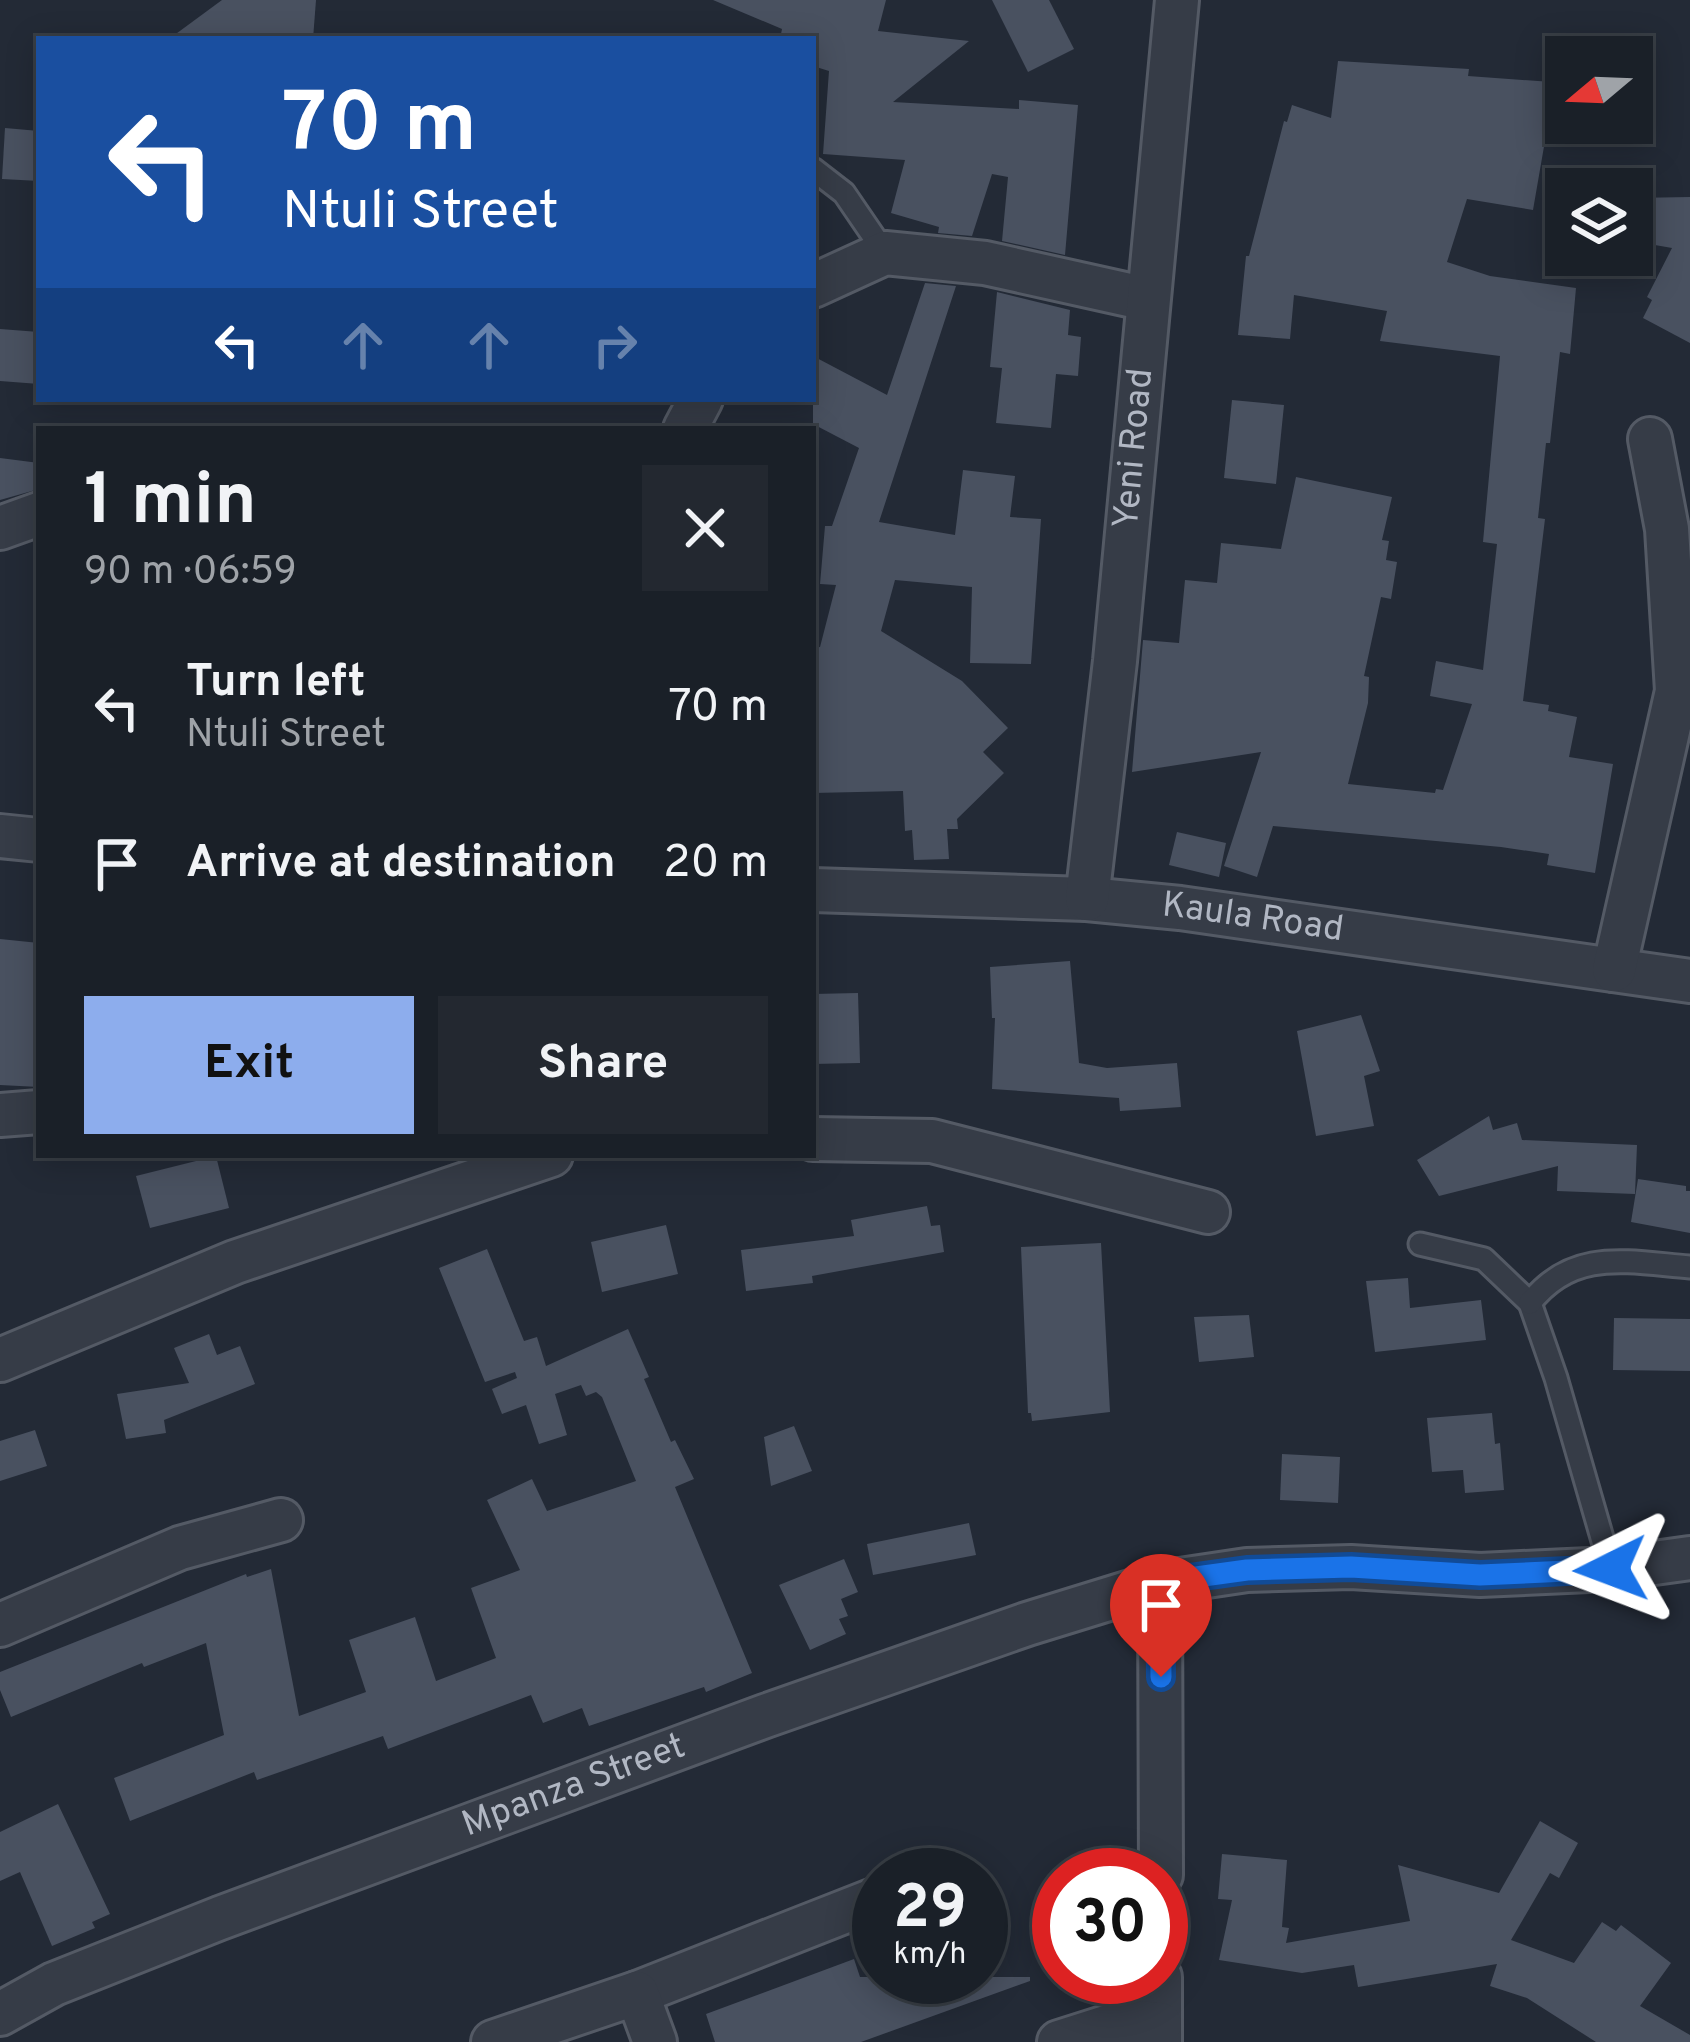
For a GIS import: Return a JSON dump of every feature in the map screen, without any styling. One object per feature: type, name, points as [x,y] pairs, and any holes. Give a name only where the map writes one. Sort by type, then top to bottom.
[{"type":"street","name":"Yeni Road","points":[[1087,898],[1177,0]]},
{"type":"street","points":[[816,285],[885,253],[985,263],[1147,299]]},
{"type":"street","points":[[1614,970],[1677,692],[1667,529],[1650,439]]},
{"type":"street","points":[[0,528],[36,515]]},
{"type":"street","points":[[0,836],[36,840]]},
{"type":"street","name":"Kaula Road","points":[[816,890],[1087,898],[1690,982]]},
{"type":"street","points":[[0,1115],[36,1112]]},
{"type":"street","points":[[816,1139],[932,1141],[1208,1212]]},
{"type":"street","points":[[0,1360],[235,1262],[542,1158]]},
{"type":"street","points":[[0,1624],[179,1548],[281,1520]]},
{"type":"street","name":"Mpanza Street","points":[[0,2014],[55,1984],[220,1918],[809,1700],[1160,1582],[1247,1570],[1330,1568],[1480,1575],[1611,1569],[1690,1558]]},
{"type":"street","points":[[1160,1582],[1161,1848]]},
{"type":"street","points":[[494,2042],[637,1994],[852,1909]]},
{"type":"street","points":[[637,1994],[655,2042]]},
{"type":"street","points":[[1059,2042],[1125,2021],[1160,2033]]},
{"type":"lane","points":[[816,171],[844,193],[885,253]]},
{"type":"lane","points":[[1420,1244],[1484,1259],[1530,1303],[1611,1569]]},
{"type":"lane","points":[[1530,1303],[1562,1271],[1580,1264],[1690,1267]]},
{"type":"building","points":[[222,0],[316,0],[313,36],[173,36]]},
{"type":"building","points":[[713,0],[886,0],[878,31],[969,41],[893,102],[1019,109],[1019,100],[1078,105],[1065,255],[1002,241],[1008,177],[992,174],[972,236],[938,233],[939,227],[891,213],[905,160],[823,154],[829,71],[816,67],[816,36],[781,36],[782,29]]},
{"type":"building","points":[[992,0],[1049,0],[1074,49],[1028,72]]},
{"type":"building","points":[[1338,61],[1469,69],[1468,76],[1545,82],[1545,141],[1533,210],[1467,199],[1447,262],[1490,276],[1576,288],[1570,354],[1560,352],[1550,443],[1546,443],[1538,518],[1545,519],[1523,701],[1577,717],[1569,757],[1613,764],[1595,873],[1547,865],[1549,854],[1273,826],[1257,877],[1224,866],[1261,752],[1132,772],[1143,640],[1179,643],[1185,580],[1217,583],[1221,543],[1281,549],[1296,477],[1392,497],[1382,540],[1389,541],[1386,560],[1397,562],[1391,599],[1381,597],[1364,676],[1369,677],[1368,703],[1348,784],[1443,790],[1472,704],[1430,696],[1436,661],[1483,670],[1497,544],[1483,542],[1500,356],[1380,341],[1387,311],[1294,295],[1290,339],[1238,335],[1246,256],[1284,121],[1292,105],[1331,118]]},
{"type":"building","points":[[5,128],[36,131],[36,181],[2,179]]},
{"type":"building","points":[[1690,197],[1690,343],[1643,318],[1652,300],[1647,297],[1672,248],[1653,245],[1653,198]]},
{"type":"building","points":[[925,283],[956,286],[879,522],[955,535],[963,470],[1015,476],[1010,517],[1041,519],[1031,664],[970,663],[972,587],[895,580],[881,631],[962,681],[1008,728],[983,752],[1004,773],[957,819],[958,829],[947,829],[949,859],[914,860],[912,830],[905,831],[903,791],[816,793],[816,648],[820,647],[836,585],[820,584],[825,526],[832,526],[859,448],[813,424],[816,358],[887,395]]},
{"type":"building","points":[[997,292],[1070,310],[1068,335],[1081,337],[1078,376],[1056,374],[1051,428],[996,423],[1002,368],[990,367]]},
{"type":"building","points":[[0,329],[36,332],[36,384],[0,381]]},
{"type":"building","points":[[1232,400],[1284,405],[1276,484],[1224,478]]},
{"type":"building","points":[[0,458],[36,463],[36,490],[0,500]]},
{"type":"building","points":[[1177,832],[1226,843],[1219,877],[1169,865]]},
{"type":"building","points":[[0,939],[36,943],[36,1087],[0,1085]]},
{"type":"building","points":[[1070,961],[1079,1063],[1107,1068],[1177,1063],[1181,1107],[1120,1111],[1119,1098],[992,1089],[995,1018],[990,967]]},
{"type":"building","points":[[858,993],[860,1063],[816,1064],[816,994]]},
{"type":"building","points":[[1361,1015],[1380,1071],[1364,1076],[1374,1126],[1316,1136],[1297,1031]]},
{"type":"building","points":[[1489,1116],[1493,1130],[1517,1123],[1522,1140],[1637,1145],[1635,1194],[1557,1191],[1558,1166],[1439,1196],[1417,1160]]},
{"type":"building","points":[[216,1158],[229,1208],[150,1228],[136,1176]]},
{"type":"building","points":[[1638,1179],[1686,1186],[1690,1233],[1631,1222]]},
{"type":"building","points":[[927,1206],[931,1226],[940,1225],[944,1252],[812,1276],[813,1283],[746,1291],[741,1250],[854,1236],[851,1220]]},
{"type":"building","points":[[666,1225],[678,1274],[602,1292],[591,1242]]},
{"type":"building","points":[[1101,1243],[1110,1412],[1032,1421],[1021,1247]]},
{"type":"building","points":[[487,1249],[524,1341],[537,1337],[546,1366],[628,1329],[671,1442],[675,1440],[694,1479],[675,1487],[752,1673],[706,1692],[704,1687],[589,1726],[582,1708],[543,1723],[531,1695],[388,1749],[383,1736],[257,1780],[254,1772],[130,1821],[114,1778],[224,1735],[206,1643],[144,1667],[142,1663],[11,1717],[0,1690],[0,1672],[246,1574],[271,1569],[299,1716],[366,1692],[349,1640],[415,1617],[436,1681],[496,1658],[471,1588],[520,1570],[487,1500],[532,1479],[547,1511],[636,1481],[596,1392],[586,1396],[581,1385],[555,1394],[567,1435],[539,1444],[526,1405],[502,1414],[492,1389],[517,1378],[515,1372],[485,1382],[439,1268]]},
{"type":"building","points":[[1408,1278],[1410,1308],[1481,1300],[1486,1340],[1375,1352],[1366,1281]]},
{"type":"building","points":[[1249,1315],[1254,1357],[1199,1362],[1194,1317]]},
{"type":"building","points":[[1614,1318],[1690,1319],[1690,1371],[1613,1370]]},
{"type":"building","points":[[209,1334],[217,1355],[240,1346],[255,1384],[164,1420],[166,1433],[126,1439],[117,1394],[189,1383],[174,1348]]},
{"type":"building","points":[[1492,1413],[1504,1490],[1465,1493],[1463,1470],[1432,1472],[1427,1418]]},
{"type":"building","points":[[794,1426],[812,1471],[771,1486],[764,1437]]},
{"type":"building","points":[[35,1430],[47,1466],[0,1481],[0,1441]]},
{"type":"building","points":[[1282,1454],[1340,1457],[1338,1503],[1280,1500]]},
{"type":"building","points":[[969,1523],[976,1555],[873,1575],[867,1544]]},
{"type":"building","points":[[844,1559],[858,1592],[841,1599],[848,1616],[839,1619],[846,1634],[810,1650],[779,1585]]},
{"type":"building","points":[[58,1804],[110,1914],[92,1922],[95,1928],[52,1946],[20,1872],[0,1881],[0,1832]]},
{"type":"building","points":[[1540,1821],[1578,1843],[1559,1878],[1550,1873],[1511,1940],[1574,1963],[1602,1922],[1616,1931],[1621,1925],[1671,1963],[1640,2006],[1690,2035],[1690,2042],[1596,2042],[1527,1998],[1490,1986],[1497,1964],[1358,1987],[1354,1965],[1302,1973],[1219,1960],[1232,1900],[1218,1899],[1222,1854],[1287,1860],[1282,1927],[1289,1928],[1286,1943],[1410,1921],[1398,1865],[1499,1893]]},
{"type":"building","points":[[852,1960],[852,2004],[966,2004],[861,2042],[715,2042],[706,2014]]},
{"type":"building","points":[[1008,1977],[1030,1977],[1008,1989]]},
{"type":"route","points":[[1161,1677],[1160,1582],[1247,1570],[1351,1567],[1480,1575],[1611,1569]]}]
